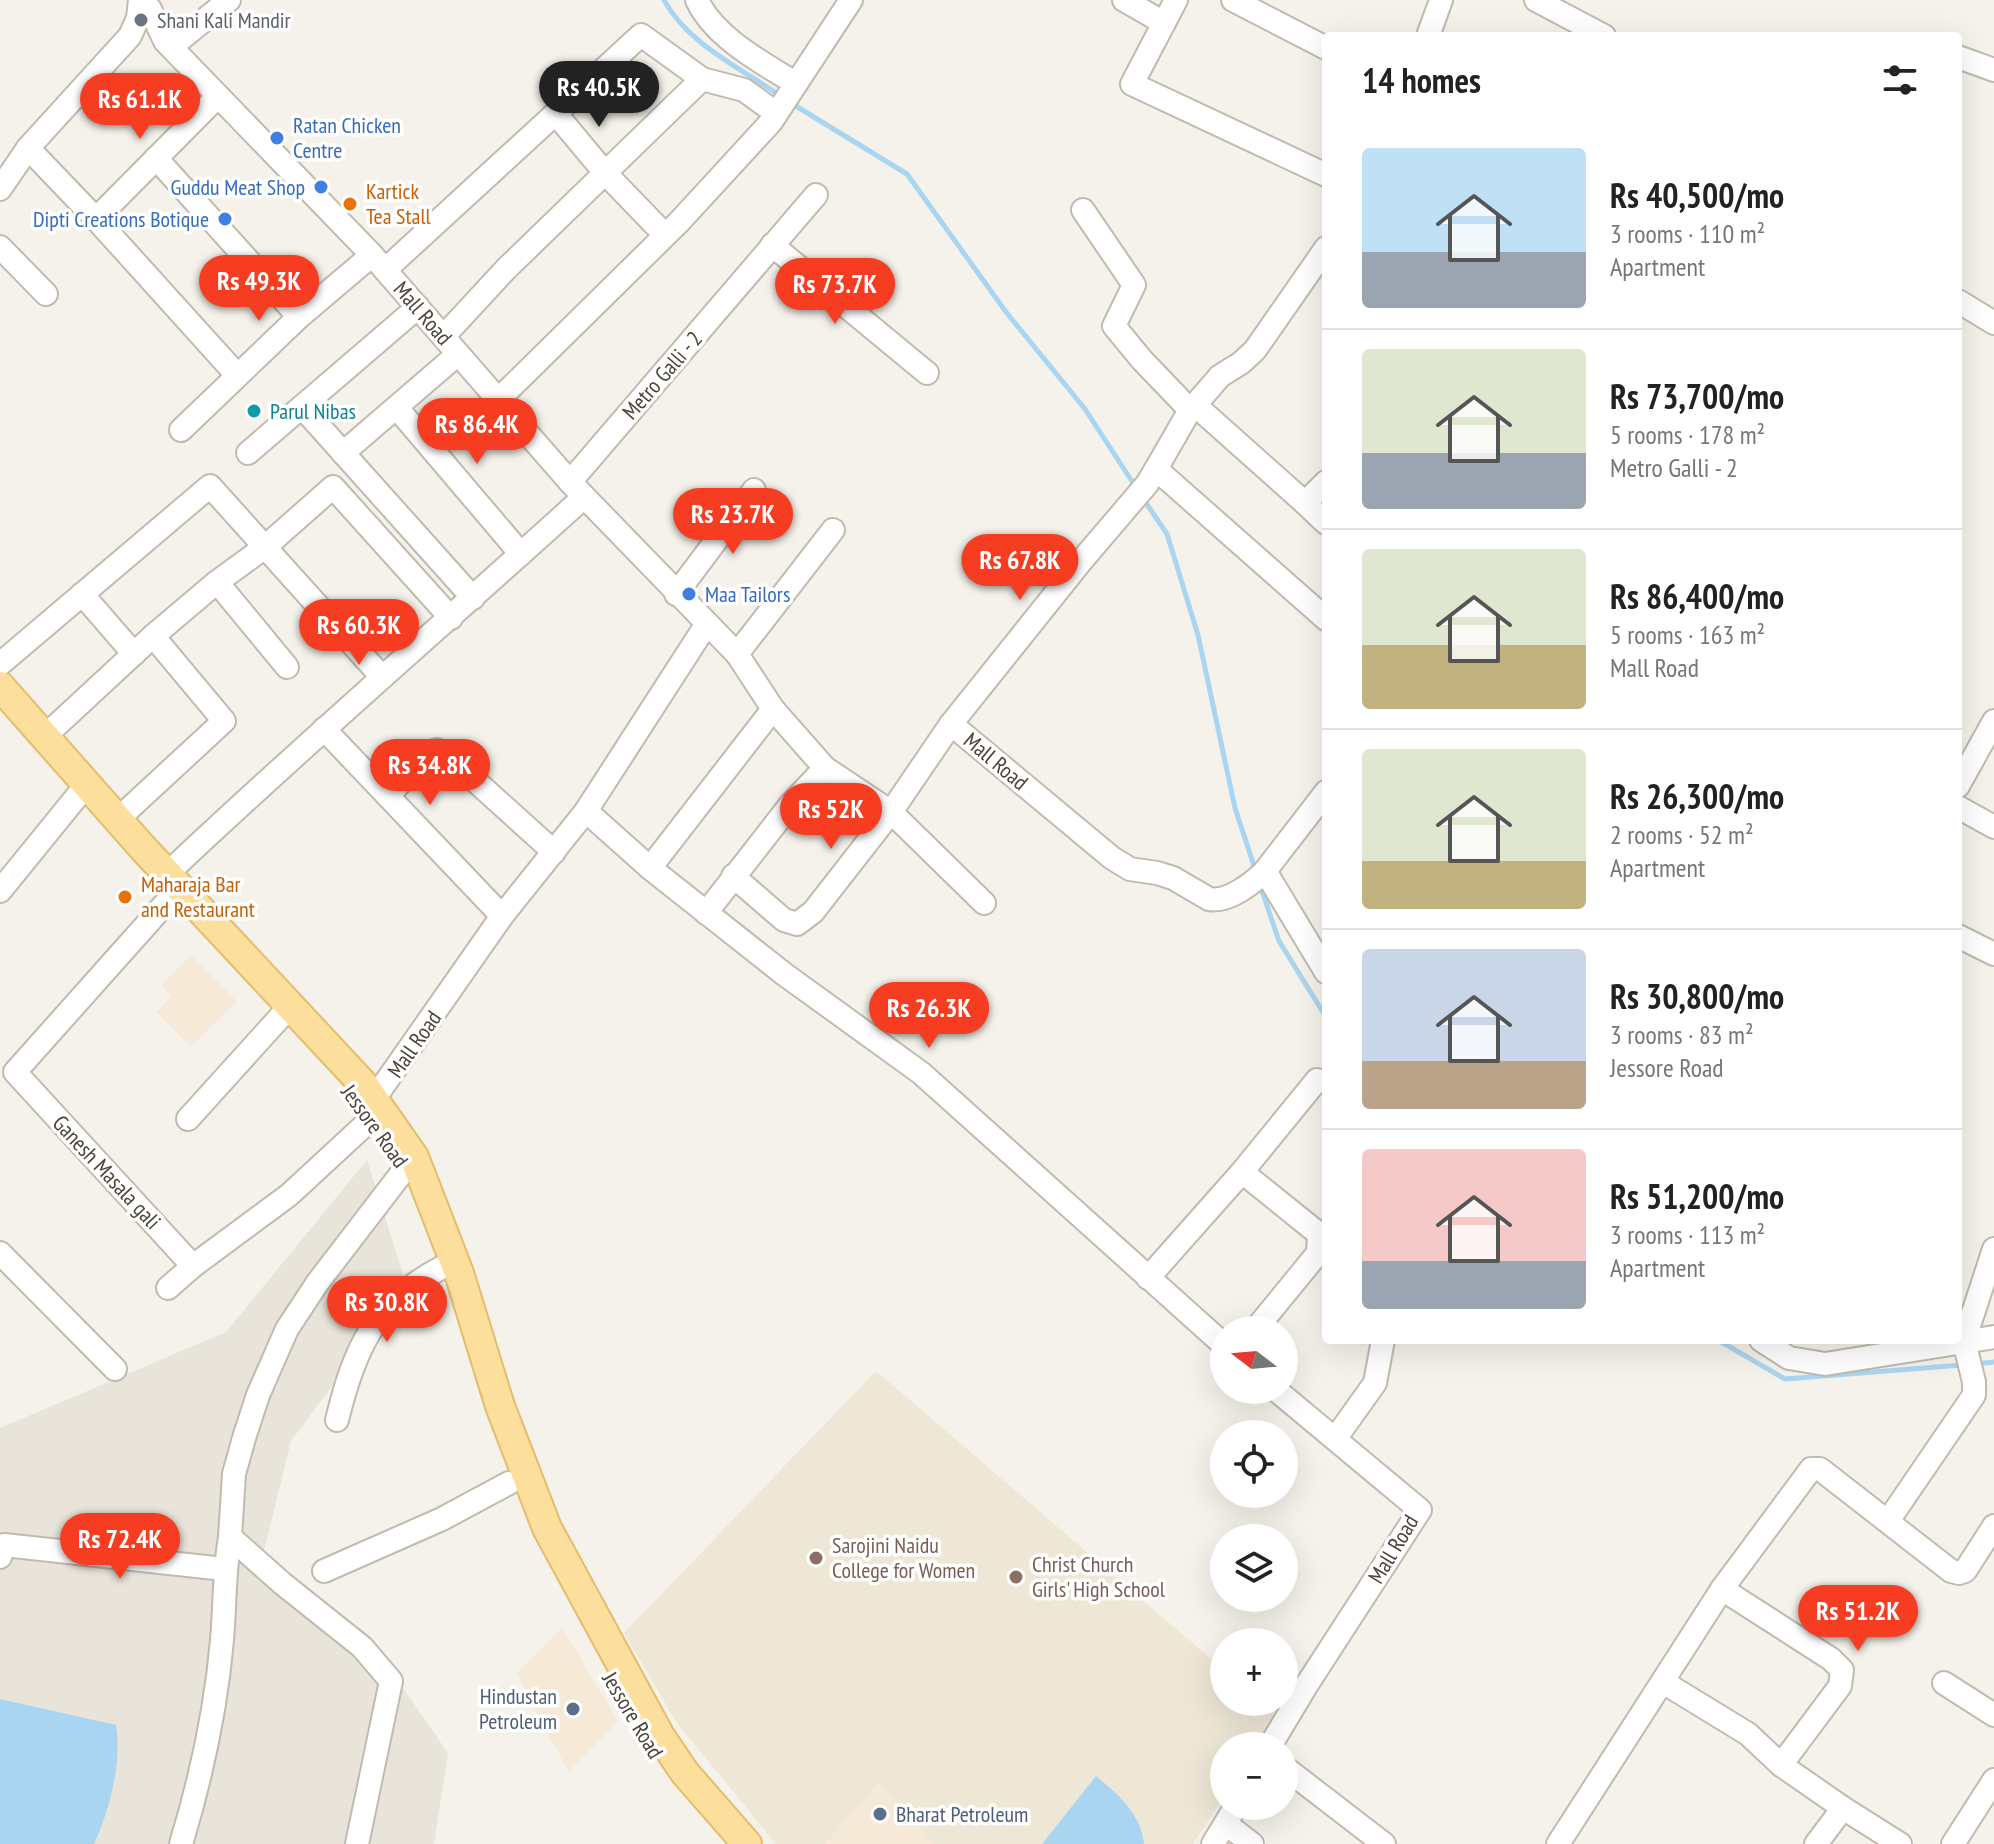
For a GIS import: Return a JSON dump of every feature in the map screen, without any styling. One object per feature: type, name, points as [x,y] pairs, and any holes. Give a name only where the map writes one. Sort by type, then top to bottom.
[{"type":"main road","name":"Jessore Road","points":[[0,686],[44,737],[82,789],[118,819],[169,885],[311,1027],[374,1108],[410,1161],[459,1273],[500,1406],[547,1528],[664,1755]]},
{"type":"main road","name":"Jessore Road","points":[[0,705],[82,789],[282,1015],[374,1108]]},
{"type":"main road","name":"Jessore Road","points":[[410,1161],[509,1483],[624,1706],[697,1800],[721,1844]]},
{"type":"main road","name":"Jessore Road","points":[[697,1800],[747,1844]]},
{"type":"main road","points":[[697,1800],[735,1844]]},
{"type":"street","points":[[0,189],[28,148],[130,36],[141,0]]},
{"type":"street","name":"Mall Road","points":[[141,0],[150,9],[168,44],[379,262],[577,490],[737,654],[773,709],[825,768],[891,812],[951,724],[1112,858],[1130,869],[1173,878],[1209,899],[1225,899],[1263,874]]},
{"type":"street","points":[[130,36],[141,34],[168,44],[229,0]]},
{"type":"street","points":[[697,0],[712,21],[737,46],[795,83]]},
{"type":"street","points":[[498,400],[665,235],[774,118],[851,0]]},
{"type":"street","points":[[1124,0],[1164,23]]},
{"type":"street","points":[[1176,0],[1132,84],[1322,173]]},
{"type":"street","points":[[1233,0],[1322,46]]},
{"type":"street","points":[[1429,32],[1441,0]]},
{"type":"street","points":[[1536,0],[1596,32]]},
{"type":"street","points":[[181,430],[299,317],[379,262],[556,114],[641,35],[702,79],[744,90],[774,118]]},
{"type":"street","points":[[1962,58],[1994,70]]},
{"type":"street","points":[[343,453],[397,408],[451,345],[506,269],[702,79]]},
{"type":"street","points":[[96,219],[218,96]]},
{"type":"street","points":[[556,114],[606,174],[665,235]]},
{"type":"street","points":[[28,148],[237,375]]},
{"type":"street","points":[[156,158],[299,317]]},
{"type":"street","name":"Metro Galli - 2","points":[[382,677],[521,554],[577,490],[772,245],[816,195]]},
{"type":"street","points":[[1083,210],[1134,285],[1114,326],[1142,360],[1192,407],[1322,519]]},
{"type":"street","points":[[772,245],[927,373]]},
{"type":"street","points":[[0,247],[46,294]]},
{"type":"street","points":[[951,724],[1152,477],[1192,407],[1220,376],[1255,350],[1322,254]]},
{"type":"street","points":[[1962,305],[1977,318]]},
{"type":"street","points":[[248,453],[418,307]]},
{"type":"street","points":[[302,407],[473,598]]},
{"type":"street","points":[[397,408],[521,554]]},
{"type":"street","points":[[1152,477],[1322,616]]},
{"type":"street","points":[[0,664],[210,486],[382,677]]},
{"type":"street","points":[[1305,503],[1322,486]]},
{"type":"street","points":[[44,737],[153,636],[217,582],[265,547],[333,487],[451,618]]},
{"type":"street","points":[[676,594],[754,490]]},
{"type":"street","points":[[737,654],[833,530]]},
{"type":"street","points":[[217,582],[287,667]]},
{"type":"street","points":[[82,594],[134,654]]},
{"type":"street","name":"Mall Road","points":[[374,1108],[502,916],[586,811],[706,625]]},
{"type":"street","points":[[118,819],[224,721],[153,636]]},
{"type":"street","name":"Ganesh Masala gali","points":[[193,1266],[8,1080],[169,885],[270,776],[382,677]]},
{"type":"street","points":[[650,868],[773,709]]},
{"type":"street","points":[[1962,779],[1994,721]]},
{"type":"street","points":[[324,729],[502,916]]},
{"type":"street","points":[[388,796],[426,754],[437,750],[554,852]]},
{"type":"street","points":[[706,913],[791,804],[825,768]]},
{"type":"street","points":[[0,891],[82,789]]},
{"type":"street","points":[[1322,797],[1263,874],[1322,966]]},
{"type":"street","points":[[1962,809],[1994,827]]},
{"type":"street","points":[[586,811],[706,913],[921,1073],[1210,1333]]},
{"type":"street","points":[[733,876],[784,920],[797,924],[813,912],[891,812],[984,903]]},
{"type":"street","points":[[1962,938],[1994,954]]},
{"type":"street","points":[[188,1119],[282,1015]]},
{"type":"street","points":[[1148,1278],[1242,1172],[1317,1080]]},
{"type":"street","points":[[168,1288],[289,1195],[374,1108]]},
{"type":"street","points":[[181,1844],[216,1694],[234,1474],[258,1395],[287,1329],[318,1282],[410,1161]]},
{"type":"street","points":[[1242,1172],[1319,1234],[1318,1253],[1266,1316]]},
{"type":"street","points":[[1888,1521],[1974,1395],[1966,1347],[1994,1249]]},
{"type":"street","points":[[0,1253],[115,1369]]},
{"type":"street","points":[[337,1420],[348,1376],[365,1336],[401,1292],[441,1268]]},
{"type":"street","points":[[1775,1344],[1789,1358],[1825,1364],[1966,1347],[1994,1337]]},
{"type":"street","points":[[1335,1439],[1375,1383],[1382,1344]]},
{"type":"street","name":"Mall Road","points":[[1278,1732],[1420,1510],[1293,1404]]},
{"type":"street","points":[[1561,1843],[1722,1589],[1811,1469],[1820,1469],[1951,1571],[1965,1571],[1994,1526]]},
{"type":"street","points":[[324,1571],[442,1519],[509,1483]]},
{"type":"street","points":[[230,1537],[362,1647],[391,1681],[357,1844]]},
{"type":"street","points":[[0,1557],[4,1545],[224,1569]]},
{"type":"street","points":[[1722,1589],[1831,1659],[1842,1670],[1840,1686],[1781,1765]]},
{"type":"street","points":[[1663,1682],[1748,1734],[1781,1765],[1900,1844]]},
{"type":"street","points":[[1944,1683],[1994,1715]]},
{"type":"street","points":[[1298,1778],[1384,1844]]},
{"type":"street","points":[[1953,1844],[1994,1780]]},
{"type":"street","points":[[1816,1844],[1843,1808]]},
{"type":"street","points":[[1213,1844],[1228,1820]]},
{"type":"street","points":[[1235,1820],[1252,1844]]},
{"type":"shaded area","points":[[191,955],[237,1002],[191,1047],[156,1012],[171,997],[161,986]]},
{"type":"shaded area","points":[[367,1160],[407,1287],[291,1441],[262,1559],[383,1659],[448,1753],[434,1844],[0,1844],[0,1428],[226,1332]]},
{"type":"shaded area","name":"Christ Church Girls' High School","points":[[876,1371],[1210,1658],[1210,1716],[1275,1716],[1265,1732],[1210,1732],[1210,1818],[1193,1844],[934,1844],[880,1783],[825,1844],[776,1844],[677,1723],[624,1633]]},
{"type":"shaded area","name":"Hindustan Petroleum","points":[[562,1628],[618,1721],[569,1771],[517,1673]]},
{"type":"shaded area","name":"Bharat Petroleum","points":[[881,1783],[934,1844],[825,1844]]},
{"type":"water","points":[[0,1699],[116,1725],[117,1755],[113,1786],[94,1844],[0,1844]]},
{"type":"water","points":[[1096,1776],[1133,1814],[1144,1844],[1042,1844]]},
{"type":"waterway","points":[[664,0],[700,42],[779,95]]},
{"type":"waterway","points":[[791,103],[907,174],[1006,312],[1085,409],[1137,489]]},
{"type":"waterway","points":[[1142,497],[1167,534],[1198,635],[1235,808],[1256,872]]},
{"type":"waterway","points":[[1260,885],[1279,941],[1322,1011]]},
{"type":"waterway","points":[[1725,1344],[1785,1379],[1962,1365]]},
{"type":"waterway","points":[[1976,1364],[1994,1362]]},
{"type":"place","name":"Shani Kali Mandir","points":[[141,20]]},
{"type":"place","name":"Ratan Chicken Centre","points":[[277,138]]},
{"type":"place","name":"Guddu Meat Shop","points":[[321,187]]},
{"type":"place","name":"Kartick Tea Stall","points":[[350,204]]},
{"type":"place","name":"Dipti Creations Botique","points":[[225,219]]},
{"type":"place","name":"Parul Nibas","points":[[254,411]]},
{"type":"place","name":"Maa Tailors","points":[[689,594]]},
{"type":"place","name":"Maharaja Bar and Restaurant","points":[[125,897]]},
{"type":"place","name":"Sarojini Naidu College for Women","points":[[816,1558]]},
{"type":"place","name":"Christ Church Girls' High School","points":[[1016,1577]]},
{"type":"place","name":"Hindustan Petroleum","points":[[573,1709]]},
{"type":"place","name":"Bharat Petroleum","points":[[880,1814]]}]
